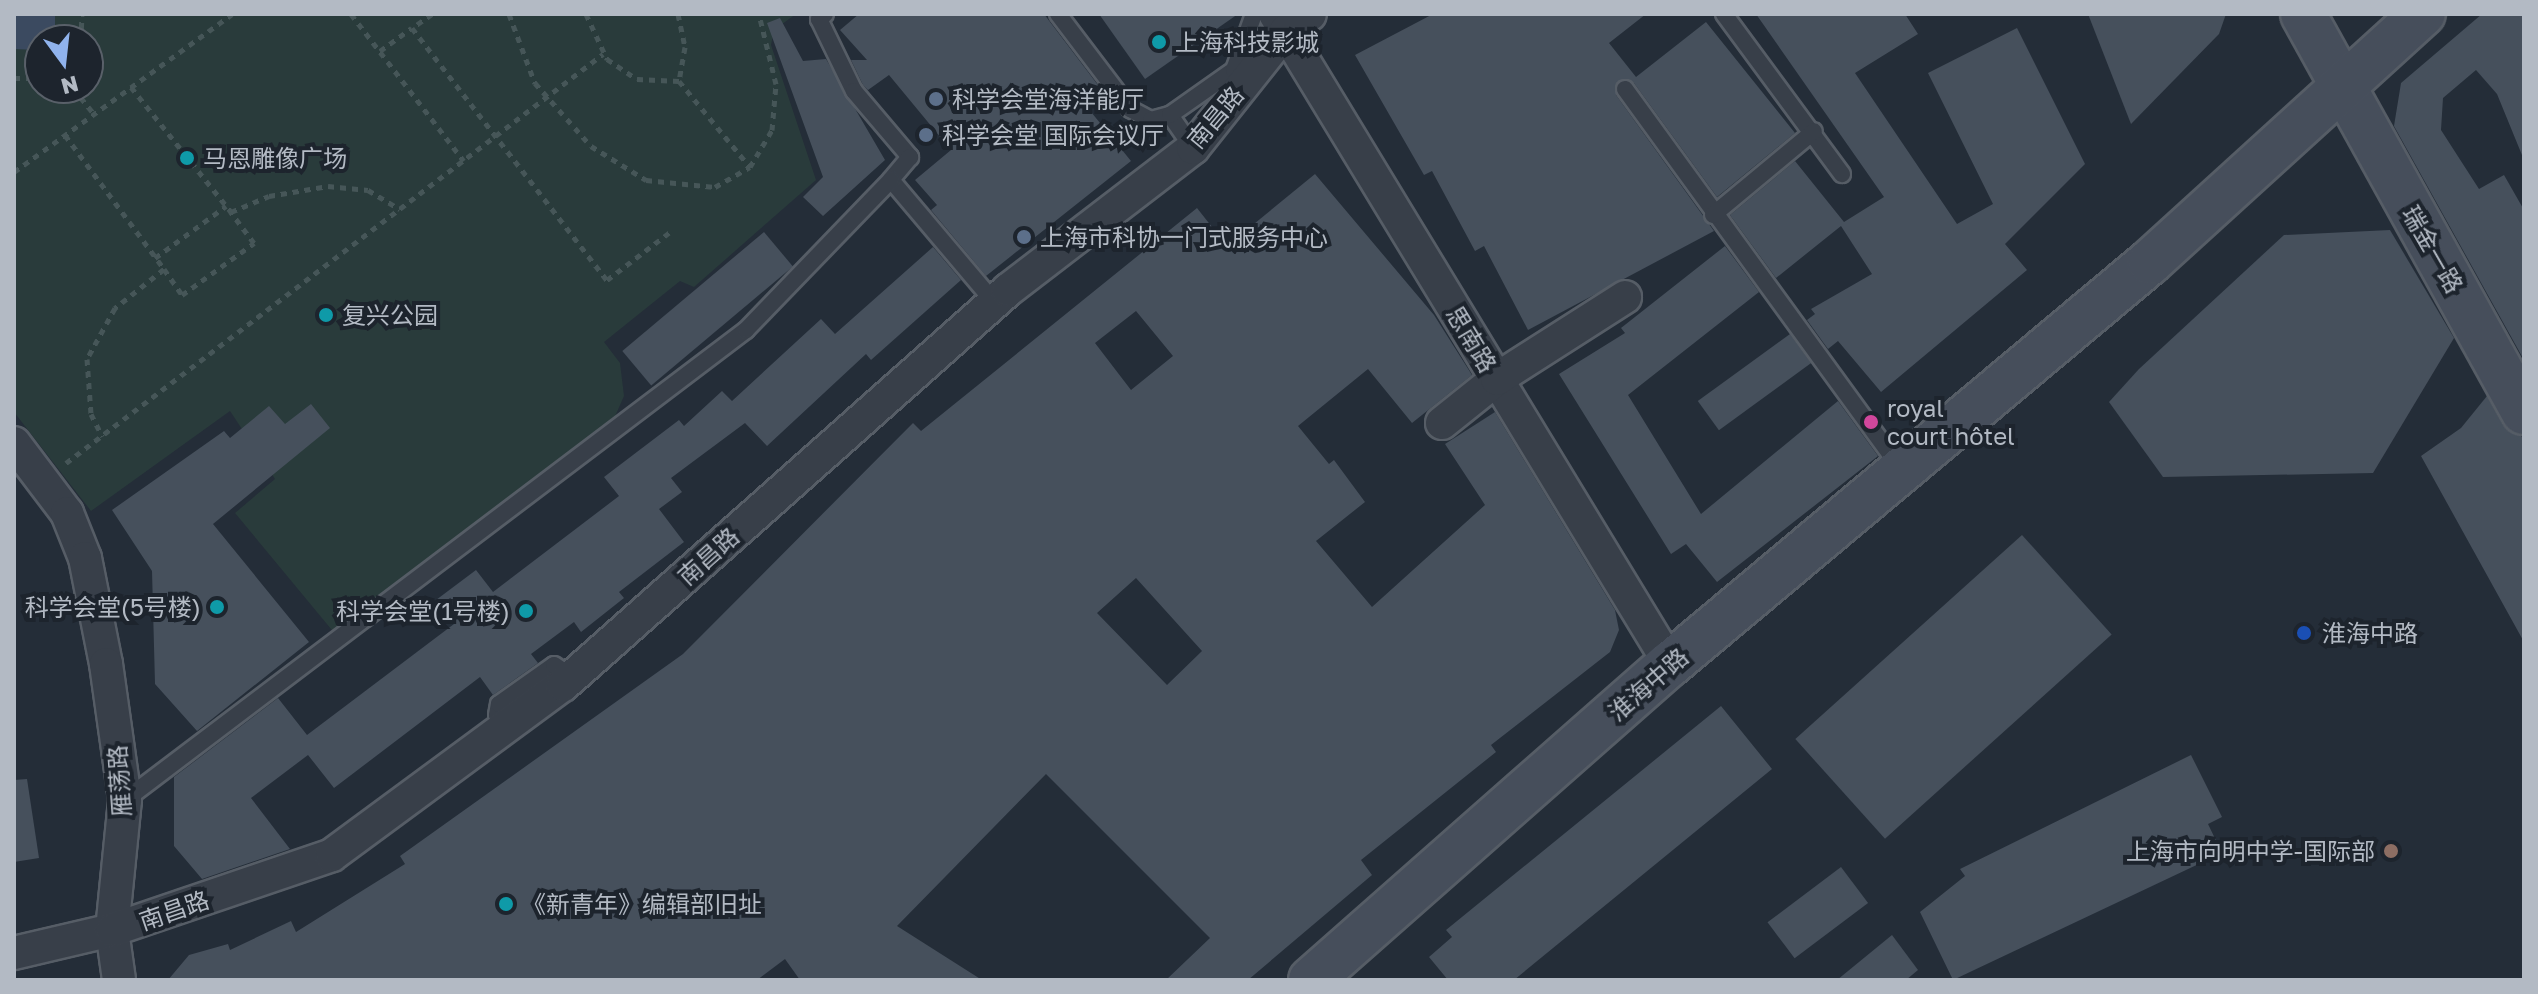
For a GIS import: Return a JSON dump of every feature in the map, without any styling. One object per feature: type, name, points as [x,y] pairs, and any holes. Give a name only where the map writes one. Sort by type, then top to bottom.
[{"type":"main road","name":"瑞金一路","points":[[2303,14],[2524,412]]},
{"type":"main road","name":"淮海中路","points":[[1311,980],[1670,664],[1903,472],[2150,262],[2423,14]]},
{"type":"street","name":"南昌路","points":[[14,953],[112,930],[332,855],[572,677],[994,302],[1193,148],[1290,20]]},
{"type":"street","name":"思南路","points":[[1290,20],[1497,379],[1670,664]]},
{"type":"street","points":[[1442,423],[1497,379],[1625,297]]},
{"type":"street","name":"雁荡路","points":[[14,443],[67,513],[90,584],[125,800],[112,930],[119,980]]},
{"type":"lane","points":[[125,800],[746,330],[891,180],[910,157],[854,91],[819,19],[825,14]]},
{"type":"lane","points":[[1058,14],[1130,109],[1151,120],[1170,115],[1234,70],[1254,14]]},
{"type":"lane","points":[[1724,14],[1814,131],[1842,174]]},
{"type":"lane","points":[[1625,89],[1713,215],[1903,472]]},
{"type":"lane","points":[[1170,115],[1193,148]]},
{"type":"lane","points":[[1713,215],[1814,131]]},
{"type":"lane","points":[[891,180],[994,302]]},
{"type":"path","points":[[14,172],[232,14]]},
{"type":"path","points":[[351,14],[464,161]]},
{"type":"path","points":[[380,51],[432,14]]},
{"type":"path","points":[[509,14],[535,83],[591,146],[646,180],[715,187],[750,167],[772,130],[776,84],[759,14]]},
{"type":"path","points":[[586,14],[603,54],[637,79],[679,81],[750,167]]},
{"type":"path","points":[[678,14],[685,47],[679,81]]},
{"type":"path","points":[[412,28],[607,280],[670,232]]},
{"type":"path","points":[[42,481],[603,54]]},
{"type":"path","points":[[65,135],[182,295],[254,243],[131,87]]},
{"type":"path","points":[[86,104],[94,114]]},
{"type":"path","points":[[231,212],[269,196],[328,186],[368,190],[400,209]]},
{"type":"path","points":[[155,258],[226,206]]},
{"type":"path","points":[[102,436],[91,414],[87,359],[115,308],[164,269]]},
{"type":"shaded area","name":"复兴公园","points":[[14,14],[796,14],[774,30],[771,45],[816,180],[694,287],[680,281],[604,342],[620,363],[624,396],[609,430],[336,635],[235,513],[275,479],[230,411],[91,511],[14,412]]},
{"type":"water","points":[[14,14],[55,14],[55,24],[24,24],[24,49],[14,49]]},
{"type":"building","points":[[859,14],[1044,14],[1104,93],[1087,107],[1131,161],[986,276],[931,210],[937,205],[915,180],[951,150],[889,75],[868,90],[863,85],[851,60],[867,60],[840,30]]},
{"type":"building","points":[[1099,14],[1238,14],[1145,79]]},
{"type":"building","points":[[1433,14],[1646,14],[1609,43],[1636,77],[1706,22],[1795,133],[1717,197],[1634,83],[1618,81],[1616,95],[1714,231],[1528,330],[1484,246],[1475,251],[1432,171],[1424,175],[1355,55]]},
{"type":"building","points":[[1756,14],[1905,14],[1918,34],[1855,73],[1957,224],[1993,204],[1928,73],[2017,28],[2085,164],[2005,244],[2027,270],[1881,392],[1838,341],[1828,349],[1807,320],[1815,314],[1811,309],[1872,274],[1841,226],[1776,278],[1730,215],[1795,161],[1844,222],[1884,197]]},
{"type":"building","points":[[2088,14],[2226,14],[2219,34],[2131,124]]},
{"type":"building","points":[[2482,14],[2524,14],[2524,160],[2497,94],[2476,70],[2443,98],[2441,130],[2479,189],[2504,175],[2524,210],[2524,360],[2394,126],[2401,83]]},
{"type":"building","points":[[780,18],[803,61],[826,59],[885,160],[823,216],[803,197],[823,177],[767,23]]},
{"type":"building","points":[[1315,174],[1434,315],[1472,375],[1412,423],[1368,369],[1298,426],[1329,464],[1334,460],[1365,502],[1316,541],[1372,607],[1485,505],[1445,444],[1495,412],[1615,610],[1619,630],[1610,652],[1491,745],[1496,752],[1361,860],[1372,875],[1248,980],[1166,980],[1210,938],[1046,774],[897,926],[982,980],[800,980],[785,959],[757,980],[168,980],[189,955],[228,944],[230,950],[291,921],[296,932],[405,864],[400,856],[683,654],[913,423],[921,431],[1197,208],[1227,246]],"holes":[[[1136,311],[1173,356],[1131,390],[1095,343]],[[1136,578],[1202,651],[1167,685],[1097,613]]]},
{"type":"building","points":[[2390,230],[2454,338],[2373,473],[2163,477],[2109,402],[2139,369],[2284,235]]},
{"type":"building","points":[[764,232],[793,266],[651,385],[622,351]]},
{"type":"building","points":[[1725,246],[1759,292],[1628,395],[1701,514],[1838,401],[1878,456],[1717,582],[1686,544],[1671,554],[1559,374],[1625,333],[1621,328]]},
{"type":"building","name":"科学会堂(1号楼)","points":[[933,247],[961,280],[871,360],[866,354],[767,446],[745,423],[671,478],[682,492],[659,509],[684,542],[619,592],[624,598],[581,632],[574,622],[531,654],[538,663],[493,695],[480,677],[334,788],[308,755],[251,798],[290,849],[202,879],[174,846],[174,777],[278,698],[307,735],[454,624],[436,600],[476,570],[493,592],[619,496],[604,477],[679,420],[684,426],[722,391],[732,401],[821,319],[835,334]]},
{"type":"building","points":[[1790,334],[1811,363],[1719,430],[1698,401]]},
{"type":"building","points":[[2487,396],[2503,425],[2524,438],[2524,642],[2421,456],[2461,428]]},
{"type":"building","name":"科学会堂(5号楼)","points":[[311,404],[330,428],[213,524],[309,642],[197,731],[155,684],[152,571],[112,510],[224,431],[230,438],[269,406],[285,424]]},
{"type":"building","points":[[2022,535],[2112,635],[1885,839],[1795,739]]},
{"type":"building","points":[[1721,706],[1772,769],[1514,980],[1448,980],[1429,957],[1452,937],[1446,930]]},
{"type":"building","points":[[2191,755],[2222,817],[2208,824],[2222,853],[1953,980],[1920,912],[1965,876],[1960,869]]},
{"type":"building","points":[[27,779],[39,858],[14,862],[14,780]]},
{"type":"building","points":[[1841,867],[1868,903],[1795,958],[1768,922]]},
{"type":"building","points":[[1892,935],[1918,970],[1906,980],[1837,980]]},
{"type":"place","name":"上海科技影城","points":[[1159,42]]},
{"type":"place","name":"科学会堂海洋能厅","points":[[936,99]]},
{"type":"place","name":"科学会堂 国际会议厅","points":[[926,135]]},
{"type":"place","name":"马恩雕像广场","points":[[187,158]]},
{"type":"place","name":"上海市科协一门式服务中心","points":[[1024,237]]},
{"type":"place","name":"复兴公园","points":[[326,315]]},
{"type":"place","name":"royal court hôtel","points":[[1871,422]]},
{"type":"place","name":"科学会堂(5号楼)","points":[[217,607]]},
{"type":"place","name":"科学会堂(1号楼)","points":[[526,611]]},
{"type":"place","name":"淮海中路","points":[[2304,633]]},
{"type":"place","name":"上海市向明中学-国际部","points":[[2391,851]]},
{"type":"place","name":"《新青年》编辑部旧址","points":[[506,904]]}]
